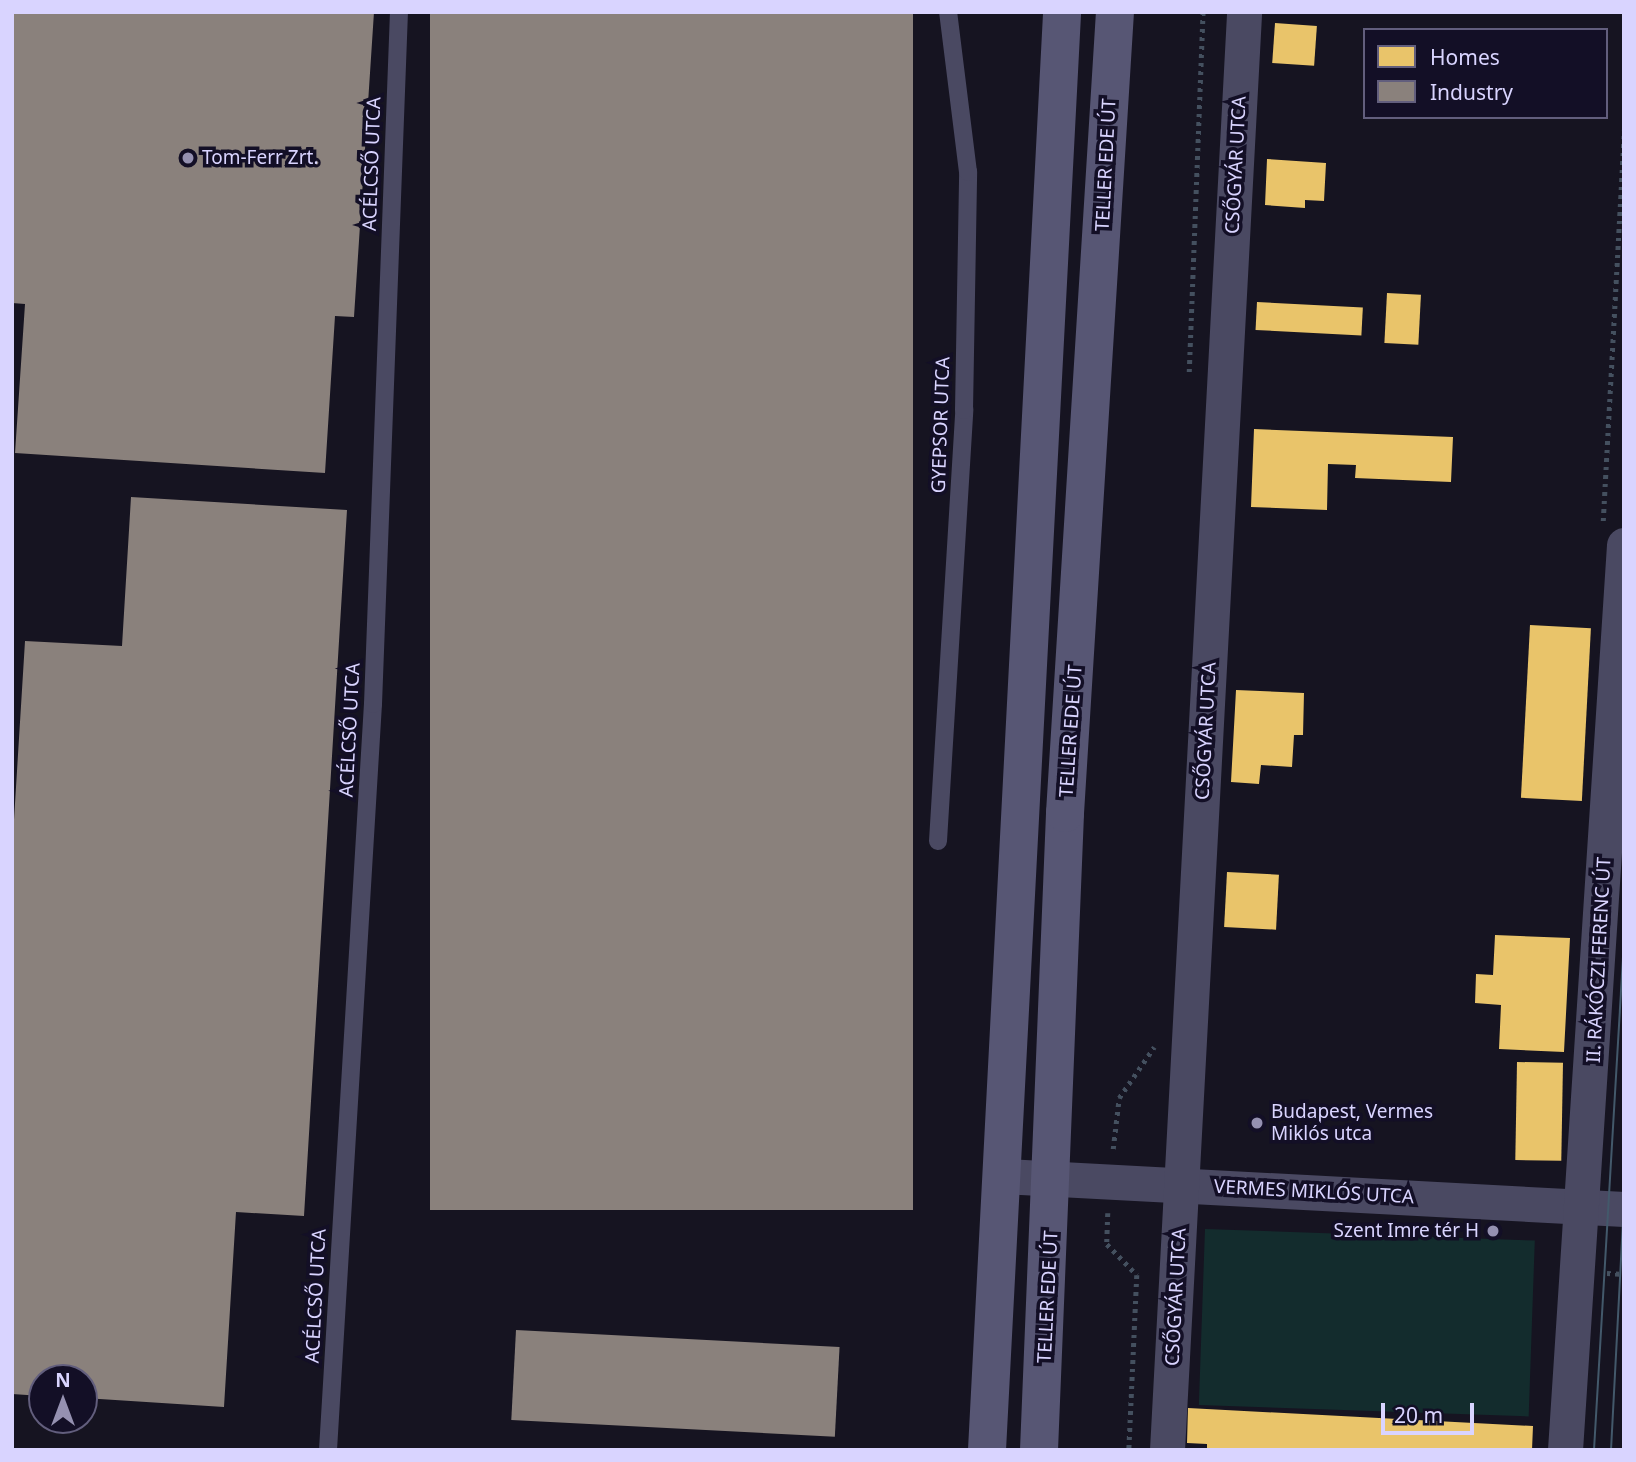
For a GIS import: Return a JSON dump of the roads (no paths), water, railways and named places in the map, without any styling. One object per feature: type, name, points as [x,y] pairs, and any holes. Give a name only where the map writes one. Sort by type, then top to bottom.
[{"type":"main road","points":[[987,1450],[1004,1176],[1062,12]]},
{"type":"main road","name":"TELLER EDE ÚT","points":[[1039,1450],[1055,1179],[1065,814],[1115,12]]},
{"type":"street","name":"CSŐGYÁR UTCA","points":[[1167,1450],[1244,12]]},
{"type":"street","name":"II. RÁKÓCZI FERENC ÚT","points":[[1565,1450],[1574,1271],[1585,1206],[1624,545]]},
{"type":"street","name":"VERMES MIKLÓS UTCA","points":[[1004,1176],[1624,1209]]},
{"type":"lane","name":"ACÉLCSŐ UTCA","points":[[328,1450],[373,704],[399,12]]},
{"type":"lane","name":"GYEPSOR UTCA","points":[[938,841],[964,410],[968,172],[948,12]]},
{"type":"tram line","points":[[1594,1450],[1624,940]]},
{"type":"tram line","points":[[1611,1450],[1624,1206]]},
{"type":"place","name":"Tom-Ferr Zrt.","points":[[188,158]]},
{"type":"place","name":"Budapest, Vermes Miklós utca","points":[[1257,1123]]},
{"type":"place","name":"Szent Imre tér H","points":[[1493,1231]]}]
